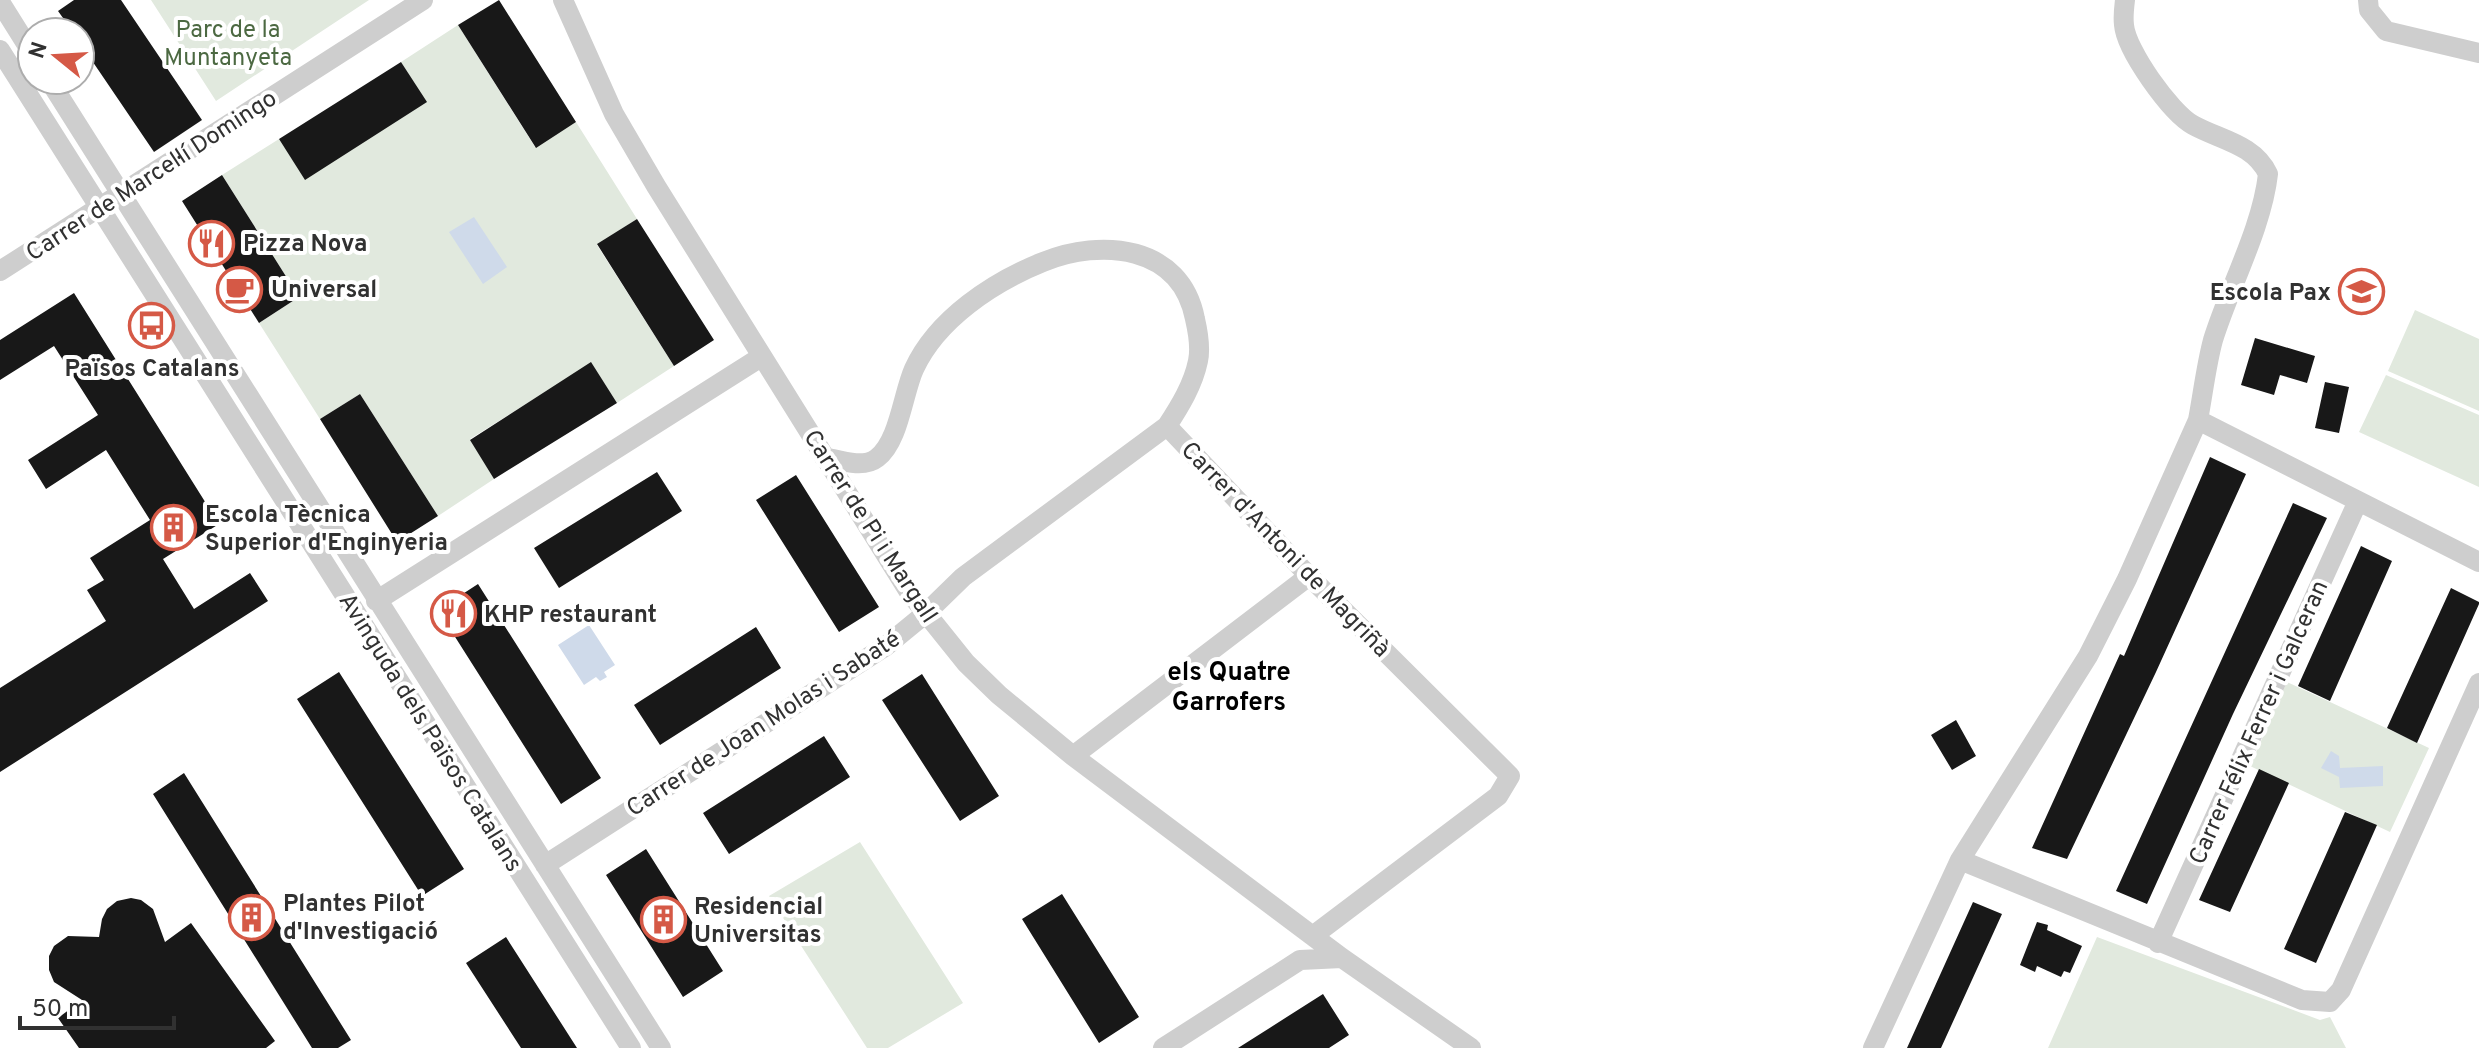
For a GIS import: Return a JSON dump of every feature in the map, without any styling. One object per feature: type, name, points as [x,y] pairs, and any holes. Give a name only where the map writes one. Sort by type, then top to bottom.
[{"type":"street","name":"Carrer de Marcel·lí Domingo","points":[[0,271],[423,0]]},
{"type":"street","name":"Carrer de Pi i Margall","points":[[563,0],[614,114],[761,357],[925,614],[999,695],[1073,756],[1342,958],[1471,1048]]},
{"type":"street","points":[[1873,1048],[1960,860],[2088,656],[2127,579],[2198,420],[2213,342],[2266,189],[2268,174],[2253,153],[2190,124],[2168,105],[2129,43],[2124,26],[2125,0]]},
{"type":"street","points":[[2368,0],[2369,10],[2386,31],[2479,53]]},
{"type":"street","points":[[0,2],[16,28]]},
{"type":"street","name":"Avinguda dels Països Catalans","points":[[0,50],[631,1048]]},
{"type":"street","name":"Avinguda dels Països Catalans","points":[[59,96],[661,1048]]},
{"type":"street","name":"Carrer d'Antoni de Magriñà","points":[[824,457],[863,463],[877,459],[889,443],[914,369],[928,347],[954,317],[981,295],[1042,262],[1066,254],[1134,252],[1154,259],[1174,274],[1187,292],[1197,327],[1198,358],[1182,402],[1167,426],[1309,576],[1510,776],[1498,796],[1314,935]]},
{"type":"street","points":[[376,601],[761,357]]},
{"type":"street","points":[[2198,420],[2479,562]]},
{"type":"street","name":"Carrer de Joan Molas i Sabaté","points":[[545,865],[886,646],[963,577],[1167,426]]},
{"type":"street","name":"Carrer Félix Ferrer i Galceran","points":[[2158,943],[2358,501]]},
{"type":"street","points":[[1073,756],[1309,576]]},
{"type":"street","points":[[1960,860],[2302,1000],[2330,1002],[2341,990],[2479,683]]},
{"type":"street","points":[[1163,1048],[1300,960],[1342,958]]},
{"type":"green space","name":"Parc de la Muntanyeta","points":[[151,0],[369,0],[216,101]]},
{"type":"green space","points":[[458,25],[535,147],[576,122],[637,219],[597,245],[674,366],[617,403],[591,363],[470,439],[494,479],[438,516],[360,394],[320,419],[259,323],[299,297],[222,175],[279,139],[305,179],[426,102],[401,62]]},
{"type":"green space","points":[[2415,310],[2479,339],[2479,411],[2388,371]]},
{"type":"green space","points":[[2386,375],[2479,415],[2479,487],[2359,432]]},
{"type":"green space","points":[[2287,682],[2429,748],[2390,832],[2250,766]]},
{"type":"green space","points":[[860,842],[963,1003],[888,1048],[867,1048],[769,896]]},
{"type":"green space","points":[[2097,937],[2320,1020],[2330,1017],[2346,1048],[2048,1048]]},
{"type":"water","points":[[474,217],[507,267],[483,284],[449,232]]},
{"type":"water","points":[[589,625],[615,665],[604,672],[607,677],[600,681],[596,677],[584,685],[558,645]]},
{"type":"water","points":[[2331,751],[2339,756],[2340,768],[2383,766],[2383,786],[2340,788],[2339,777],[2321,768]]},
{"type":"building","points":[[74,0],[121,0],[202,120],[154,152],[96,67],[96,16],[62,16],[58,11]]},
{"type":"building","points":[[499,0],[576,122],[536,148],[458,25]]},
{"type":"building","points":[[401,62],[427,102],[305,180],[279,139]]},
{"type":"building","points":[[222,175],[299,297],[259,323],[182,201]]},
{"type":"building","points":[[637,219],[714,340],[674,366],[597,244]]},
{"type":"building","name":"Escola Tècnica Superior d'Enginyeria","points":[[74,293],[219,524],[163,559],[194,609],[250,573],[268,601],[0,772],[0,688],[106,621],[87,590],[104,580],[90,558],[150,520],[106,450],[46,489],[28,460],[98,415],[54,346],[0,380],[0,340]]},
{"type":"building","points":[[2255,338],[2315,356],[2307,383],[2280,375],[2274,395],[2241,385]]},
{"type":"building","points":[[591,362],[617,403],[494,479],[470,440]]},
{"type":"building","points":[[2325,382],[2349,387],[2339,433],[2315,428]]},
{"type":"building","points":[[360,394],[438,516],[397,542],[320,419]]},
{"type":"building","points":[[2210,457],[2246,474],[2156,672],[2067,859],[2032,848],[2120,654],[2124,656]]},
{"type":"building","points":[[657,472],[682,511],[559,588],[534,548]]},
{"type":"building","points":[[796,475],[879,607],[839,632],[756,500]]},
{"type":"building","points":[[2293,503],[2327,518],[2147,904],[2116,891]]},
{"type":"building","points":[[2361,546],[2392,561],[2330,701],[2298,686]]},
{"type":"building","points":[[478,584],[601,778],[561,804],[438,610]]},
{"type":"building","points":[[2451,588],[2479,604],[2417,743],[2387,728]]},
{"type":"building","points":[[756,627],[781,668],[660,745],[634,705]]},
{"type":"building","points":[[339,672],[464,869],[422,896],[297,699]]},
{"type":"building","points":[[922,674],[999,796],[960,821],[882,700]]},
{"type":"building","points":[[1956,720],[1976,756],[1952,770],[1931,735]]},
{"type":"building","points":[[824,736],[850,777],[729,854],[703,813]]},
{"type":"building","points":[[2259,769],[2289,783],[2230,912],[2199,900]]},
{"type":"building","name":"Plantes Pilot d'Investigació","points":[[184,773],[351,1040],[338,1048],[312,1048],[153,794]]},
{"type":"building","points":[[2345,812],[2377,825],[2316,963],[2284,949]]},
{"type":"building","name":"Residencial Universitas","points":[[646,849],[723,971],[683,997],[606,875]]},
{"type":"building","points":[[1062,894],[1139,1017],[1099,1043],[1022,919]]},
{"type":"building","points":[[131,898],[141,900],[153,909],[165,942],[191,923],[275,1041],[266,1048],[79,1048],[58,1018],[82,1000],[54,982],[49,970],[49,956],[54,946],[68,936],[99,937],[107,909],[117,901]]},
{"type":"building","points":[[1973,902],[2002,914],[1941,1048],[1907,1048]]},
{"type":"building","points":[[2037,922],[2048,925],[2047,930],[2082,946],[2070,973],[2064,971],[2061,977],[2037,966],[2035,972],[2020,965]]},
{"type":"building","points":[[506,937],[577,1048],[521,1048],[466,963]]},
{"type":"building","points":[[1323,994],[1349,1035],[1329,1048],[1238,1048]]},
{"type":"place","name":"Pizza Nova","points":[[212,243]]},
{"type":"place","name":"Universal","points":[[240,289]]},
{"type":"place","name":"Escola Pax","points":[[2362,292]]},
{"type":"place","name":"Països Catalans","points":[[152,326]]},
{"type":"place","name":"Escola Tècnica Superior d'Enginyeria","points":[[174,528]]},
{"type":"place","name":"KHP restaurant","points":[[453,614]]},
{"type":"place","name":"Plantes Pilot d'Investigació","points":[[252,917]]},
{"type":"place","name":"Residencial Universitas","points":[[663,920]]},
{"type":"district","name":"els Quatre Garrofers","points":[[1229,686]]}]
